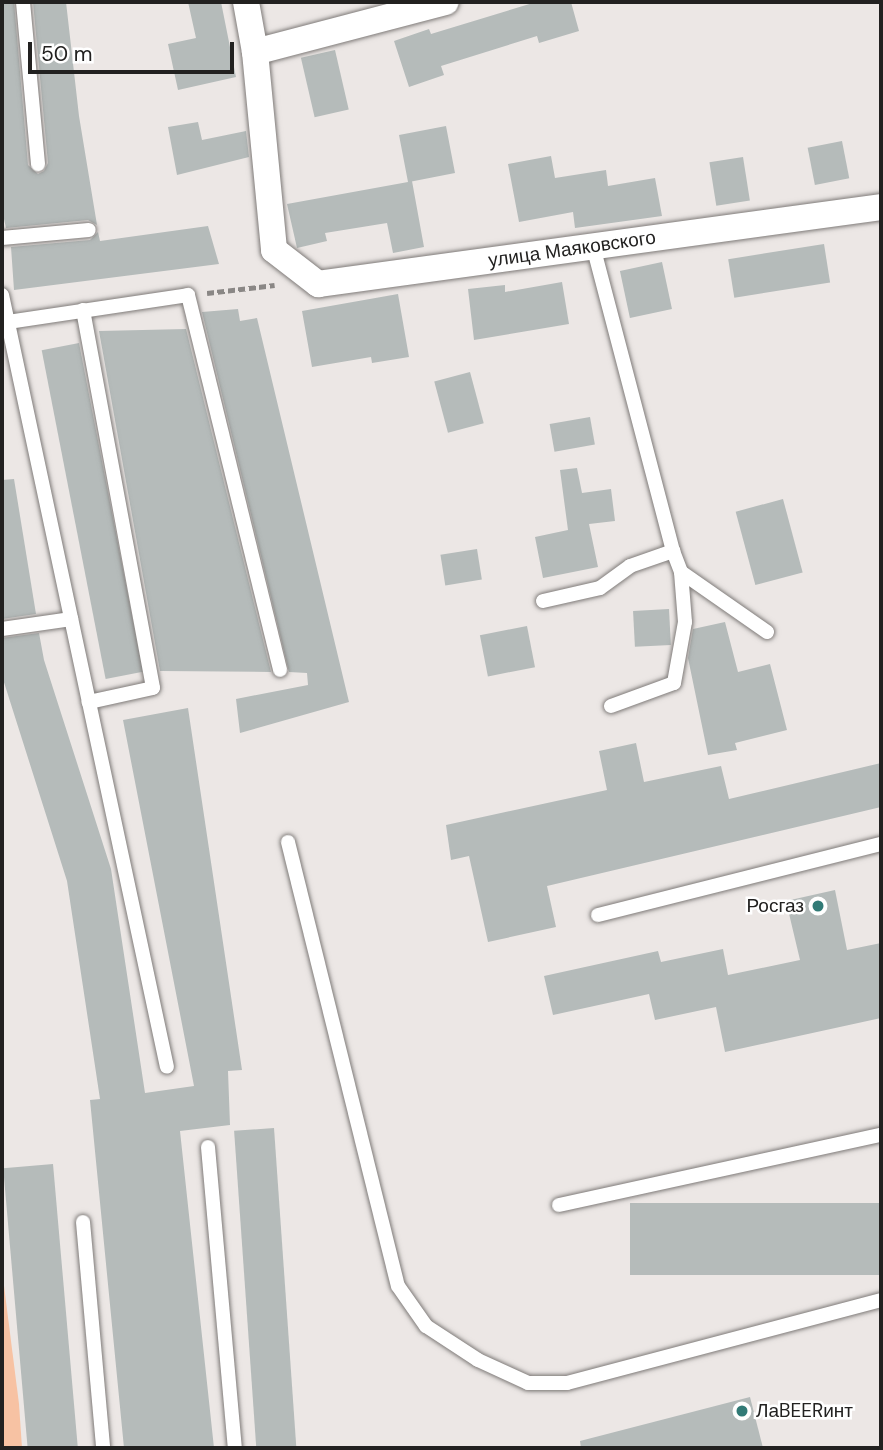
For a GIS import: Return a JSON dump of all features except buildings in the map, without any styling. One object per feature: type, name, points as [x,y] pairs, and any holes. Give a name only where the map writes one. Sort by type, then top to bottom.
[{"type":"street","points":[[246,2],[255,52],[274,250],[314,281]]},
{"type":"street","points":[[255,52],[446,2]]},
{"type":"street","name":"улица Маяковского","points":[[314,281],[318,284],[881,207]]},
{"type":"lane","points":[[23,2],[37,164]]},
{"type":"lane","points":[[2,238],[89,230]]},
{"type":"lane","points":[[593,246],[673,551],[681,572],[685,622],[674,683],[611,706]]},
{"type":"lane","points":[[2,295],[167,1068]]},
{"type":"lane","points":[[8,322],[188,295],[280,670]]},
{"type":"lane","points":[[83,310],[153,688],[89,702]]},
{"type":"lane","points":[[543,601],[600,587],[629,566],[673,551]]},
{"type":"lane","points":[[681,572],[767,632]]},
{"type":"lane","points":[[2,629],[71,619]]},
{"type":"lane","points":[[288,842],[398,1286],[426,1326],[478,1360],[528,1382],[567,1383],[881,1300]]},
{"type":"lane","points":[[598,915],[881,844]]},
{"type":"lane","points":[[559,1205],[881,1136]]},
{"type":"lane","points":[[208,1147],[235,1448]]},
{"type":"lane","points":[[83,1222],[103,1448]]},
{"type":"path","points":[[188,295],[314,281]]},
{"type":"shaded area","points":[[2,1270],[19,1404],[22,1448],[2,1448]]},
{"type":"place","name":"Росгаз","points":[[818,906]]},
{"type":"place","name":"ЛаBEERинт","points":[[742,1411]]}]
